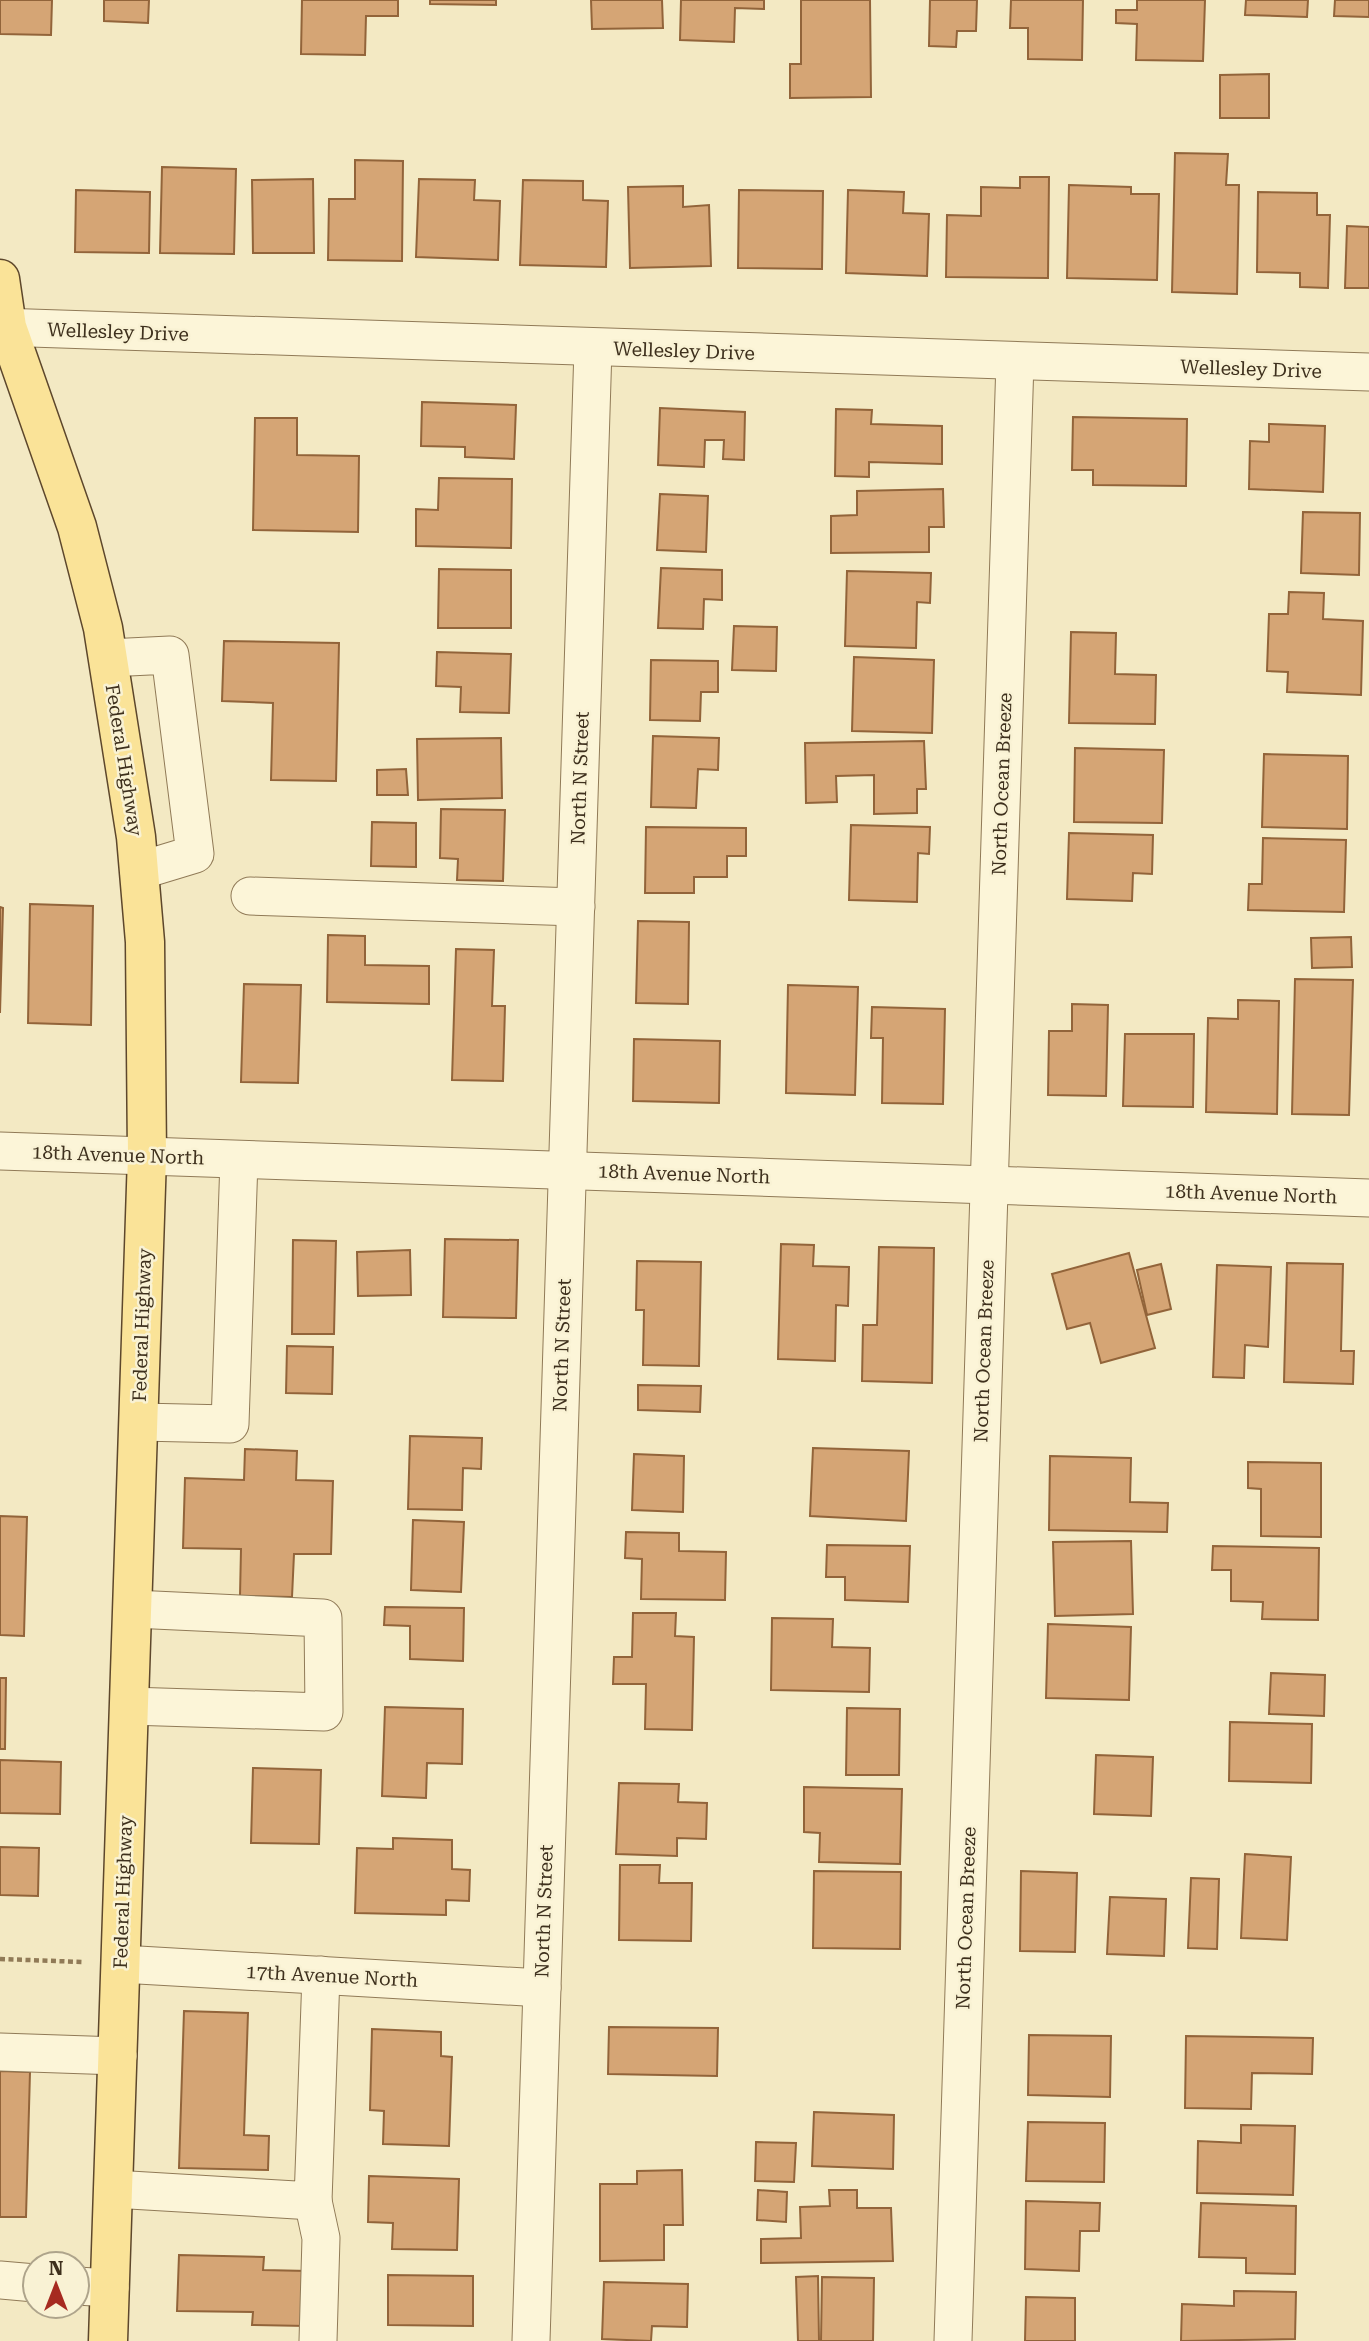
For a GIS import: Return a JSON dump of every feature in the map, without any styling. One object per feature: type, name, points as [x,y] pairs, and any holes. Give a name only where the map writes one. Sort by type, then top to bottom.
[{"type":"main road","name":"Federal Highway","points":[[0,279],[3,323],[77,527],[108,658],[122,733],[139,871],[148,1047],[139,1422],[113,2189],[94,2287],[108,2341]]},
{"type":"street","name":"Wellesley Drive","points":[[3,323],[593,348],[1369,372]]},
{"type":"street","name":"North N Street","points":[[531,2341],[593,348]]},
{"type":"street","name":"North Ocean Breeze","points":[[953,2341],[1015,361]]},
{"type":"street","points":[[108,658],[170,656],[195,854],[139,871]]},
{"type":"street","points":[[250,896],[576,907]]},
{"type":"street","name":"18th Avenue North","points":[[0,1151],[1369,1198]]},
{"type":"street","points":[[139,1422],[230,1424],[239,1160]]},
{"type":"street","points":[[129,1706],[324,1712],[323,1618],[133,1609]]},
{"type":"street","name":"17th Avenue North","points":[[121,1964],[542,1988]]},
{"type":"street","points":[[318,2341],[321,2238],[313,2201],[321,1975]]},
{"type":"street","points":[[0,2052],[118,2056]]},
{"type":"street","points":[[113,2189],[313,2201]]},
{"type":"street","points":[[0,2280],[21,2282]]},
{"type":"path","points":[[0,1959],[121,1964]]},
{"type":"building","points":[[0,0],[52,0],[51,35],[0,34]]},
{"type":"building","points":[[104,0],[149,0],[148,23],[104,21]]},
{"type":"building","points":[[302,0],[398,0],[398,16],[366,16],[365,55],[301,54]]},
{"type":"building","points":[[430,0],[496,0],[496,5],[430,4]]},
{"type":"building","points":[[591,0],[662,0],[663,28],[592,29]]},
{"type":"building","points":[[681,0],[764,0],[764,9],[735,8],[734,42],[680,40]]},
{"type":"building","points":[[801,0],[870,0],[871,97],[790,98],[790,64],[801,64]]},
{"type":"building","points":[[930,0],[977,0],[976,31],[957,31],[956,47],[929,46]]},
{"type":"building","points":[[1011,0],[1083,0],[1082,60],[1028,59],[1028,28],[1010,28]]},
{"type":"building","points":[[1137,0],[1205,0],[1203,61],[1136,60],[1137,24],[1116,23],[1116,10],[1137,10]]},
{"type":"building","points":[[1246,0],[1308,0],[1307,17],[1245,15]]},
{"type":"building","points":[[1335,0],[1369,0],[1369,17],[1334,16]]},
{"type":"building","points":[[1269,74],[1269,118],[1220,118],[1220,75]]},
{"type":"building","points":[[1175,153],[1228,154],[1226,185],[1239,185],[1237,294],[1172,292]]},
{"type":"building","points":[[355,160],[403,161],[402,261],[328,260],[329,199],[355,199]]},
{"type":"building","points":[[162,167],[236,169],[234,254],[160,253]]},
{"type":"building","points":[[1020,177],[1049,177],[1048,278],[946,277],[947,215],[981,216],[981,187],[1020,188]]},
{"type":"building","points":[[313,179],[314,253],[253,253],[252,180]]},
{"type":"building","points":[[419,179],[475,180],[474,200],[500,201],[498,260],[416,257]]},
{"type":"building","points":[[523,180],[583,181],[583,200],[608,201],[606,267],[520,265]]},
{"type":"building","points":[[1069,185],[1131,187],[1131,194],[1159,194],[1157,280],[1067,278]]},
{"type":"building","points":[[683,186],[683,207],[709,205],[711,266],[630,268],[628,187]]},
{"type":"building","points":[[76,190],[150,192],[149,253],[75,252]]},
{"type":"building","points":[[739,190],[823,191],[822,269],[738,268]]},
{"type":"building","points":[[848,190],[904,192],[903,213],[929,214],[927,276],[846,273]]},
{"type":"building","points":[[1258,192],[1317,193],[1317,215],[1330,215],[1328,288],[1300,287],[1300,273],[1257,272]]},
{"type":"building","points":[[1347,226],[1369,227],[1369,288],[1345,288]]},
{"type":"building","points":[[422,402],[516,405],[514,459],[465,457],[465,447],[421,446]]},
{"type":"building","points":[[660,408],[745,412],[744,460],[723,459],[724,440],[705,440],[704,467],[658,465]]},
{"type":"building","points":[[836,409],[872,410],[871,424],[942,426],[942,464],[869,462],[869,477],[835,476]]},
{"type":"building","points":[[1073,417],[1187,419],[1186,486],[1093,485],[1093,470],[1072,470]]},
{"type":"building","points":[[255,418],[297,418],[297,455],[359,456],[358,532],[253,530]]},
{"type":"building","points":[[1269,424],[1325,426],[1323,492],[1249,489],[1250,441],[1269,442]]},
{"type":"building","points":[[439,478],[512,479],[511,548],[416,546],[416,509],[438,510]]},
{"type":"building","points":[[943,489],[944,527],[929,527],[929,552],[831,553],[831,516],[857,515],[857,491]]},
{"type":"building","points":[[660,494],[708,496],[706,552],[657,550]]},
{"type":"building","points":[[1303,512],[1360,513],[1359,575],[1301,573]]},
{"type":"building","points":[[661,568],[722,570],[722,600],[704,599],[703,629],[658,628]]},
{"type":"building","points":[[439,569],[511,570],[511,628],[438,628]]},
{"type":"building","points":[[847,571],[931,573],[930,603],[917,602],[916,648],[845,646]]},
{"type":"building","points":[[1289,592],[1324,593],[1323,619],[1363,621],[1361,695],[1287,692],[1288,672],[1267,671],[1269,614],[1288,614]]},
{"type":"building","points":[[734,626],[777,627],[776,671],[732,670]]},
{"type":"building","points":[[1071,632],[1116,633],[1115,674],[1156,675],[1155,724],[1069,723]]},
{"type":"building","points":[[224,641],[339,643],[336,781],[271,780],[273,703],[222,701]]},
{"type":"building","points":[[437,652],[511,654],[509,713],[460,712],[461,687],[436,686]]},
{"type":"building","points":[[854,657],[934,660],[932,733],[852,731]]},
{"type":"building","points":[[651,660],[718,661],[718,692],[701,692],[700,721],[650,720]]},
{"type":"building","points":[[653,736],[719,738],[718,770],[698,769],[696,808],[651,807]]},
{"type":"building","points":[[501,738],[502,798],[418,800],[417,739]]},
{"type":"building","points":[[924,741],[926,789],[917,789],[917,813],[874,814],[874,775],[836,776],[837,802],[806,803],[805,743]]},
{"type":"building","points":[[1075,748],[1164,750],[1162,823],[1074,822]]},
{"type":"building","points":[[1264,754],[1348,756],[1347,829],[1262,827]]},
{"type":"building","points":[[406,769],[408,795],[377,795],[377,770]]},
{"type":"building","points":[[441,809],[505,810],[503,881],[457,880],[458,859],[440,858]]},
{"type":"building","points":[[372,822],[416,823],[416,867],[371,866]]},
{"type":"building","points":[[851,825],[930,827],[929,854],[918,853],[917,902],[849,900]]},
{"type":"building","points":[[646,827],[746,828],[746,856],[727,856],[727,877],[694,877],[694,893],[645,893]]},
{"type":"building","points":[[1069,833],[1153,835],[1152,874],[1133,873],[1132,901],[1067,899]]},
{"type":"building","points":[[1263,838],[1346,840],[1344,912],[1248,910],[1249,884],[1262,884]]},
{"type":"building","points":[[30,904],[93,906],[91,1025],[28,1023]]},
{"type":"building","points":[[0,907],[3,908],[0,1013]]},
{"type":"building","points":[[638,921],[689,922],[688,1004],[636,1003]]},
{"type":"building","points":[[328,935],[365,936],[365,965],[429,966],[429,1004],[327,1002]]},
{"type":"building","points":[[1351,937],[1352,967],[1312,968],[1311,938]]},
{"type":"building","points":[[456,949],[494,950],[492,1006],[505,1006],[503,1081],[452,1080]]},
{"type":"building","points":[[1295,979],[1353,980],[1349,1115],[1292,1114]]},
{"type":"building","points":[[244,984],[301,985],[298,1083],[241,1082]]},
{"type":"building","points":[[788,985],[858,987],[855,1095],[786,1093]]},
{"type":"building","points":[[1238,1000],[1279,1001],[1277,1114],[1206,1112],[1208,1018],[1238,1019]]},
{"type":"building","points":[[1072,1004],[1108,1005],[1106,1096],[1048,1095],[1049,1031],[1072,1031]]},
{"type":"building","points":[[872,1007],[945,1009],[943,1104],[882,1103],[883,1038],[871,1038]]},
{"type":"building","points":[[1125,1034],[1194,1034],[1193,1107],[1123,1106]]},
{"type":"building","points":[[634,1039],[720,1041],[719,1103],[633,1101]]},
{"type":"building","points":[[445,1239],[518,1240],[516,1318],[443,1317]]},
{"type":"building","points":[[293,1240],[336,1241],[334,1334],[292,1334]]},
{"type":"building","points":[[781,1244],[814,1245],[813,1266],[849,1267],[848,1306],[836,1305],[835,1361],[778,1359]]},
{"type":"building","points":[[879,1247],[934,1248],[932,1383],[862,1381],[863,1325],[877,1325]]},
{"type":"building","points":[[410,1250],[411,1295],[358,1296],[357,1252]]},
{"type":"building","points":[[1129,1253],[1155,1348],[1101,1363],[1090,1323],[1067,1329],[1052,1274]]},
{"type":"building","points":[[637,1261],[701,1262],[699,1366],[643,1365],[644,1310],[636,1310]]},
{"type":"building","points":[[1287,1263],[1343,1264],[1341,1351],[1354,1351],[1353,1384],[1284,1382]]},
{"type":"building","points":[[1161,1264],[1171,1309],[1147,1315],[1137,1270]]},
{"type":"building","points":[[1217,1265],[1271,1267],[1268,1347],[1245,1345],[1244,1378],[1213,1377]]},
{"type":"building","points":[[287,1346],[333,1347],[332,1394],[286,1393]]},
{"type":"building","points":[[638,1385],[701,1386],[700,1412],[638,1410]]},
{"type":"building","points":[[410,1436],[482,1438],[481,1469],[463,1468],[462,1510],[408,1509]]},
{"type":"building","points":[[813,1448],[909,1451],[906,1521],[810,1516]]},
{"type":"building","points":[[245,1449],[297,1451],[296,1480],[333,1481],[331,1554],[294,1554],[292,1597],[240,1596],[241,1549],[183,1548],[185,1478],[244,1480]]},
{"type":"building","points":[[634,1454],[684,1456],[683,1512],[632,1510]]},
{"type":"building","points":[[1050,1456],[1131,1458],[1130,1502],[1168,1503],[1167,1532],[1049,1530]]},
{"type":"building","points":[[1248,1462],[1321,1463],[1321,1537],[1261,1536],[1261,1489],[1248,1488]]},
{"type":"building","points":[[0,1516],[27,1517],[24,1636],[0,1635]]},
{"type":"building","points":[[413,1520],[464,1522],[461,1592],[411,1590]]},
{"type":"building","points":[[626,1532],[679,1533],[679,1551],[726,1552],[725,1600],[641,1599],[642,1559],[625,1558]]},
{"type":"building","points":[[1131,1541],[1133,1614],[1055,1616],[1053,1542]]},
{"type":"building","points":[[827,1545],[910,1546],[908,1602],[845,1600],[845,1577],[826,1577]]},
{"type":"building","points":[[1213,1546],[1319,1548],[1318,1620],[1262,1619],[1263,1602],[1231,1601],[1231,1570],[1212,1570]]},
{"type":"building","points":[[385,1607],[464,1608],[463,1661],[410,1659],[410,1626],[384,1625]]},
{"type":"building","points":[[633,1613],[676,1613],[675,1636],[694,1637],[692,1730],[645,1729],[646,1684],[613,1684],[614,1657],[632,1657]]},
{"type":"building","points":[[772,1618],[833,1619],[832,1647],[870,1648],[869,1692],[771,1690]]},
{"type":"building","points":[[1048,1624],[1131,1627],[1129,1700],[1046,1698]]},
{"type":"building","points":[[1271,1673],[1325,1675],[1324,1716],[1269,1714]]},
{"type":"building","points":[[0,1678],[6,1678],[5,1749],[0,1749]]},
{"type":"building","points":[[385,1707],[463,1709],[462,1764],[427,1763],[426,1798],[382,1796]]},
{"type":"building","points":[[847,1708],[900,1709],[899,1775],[846,1775]]},
{"type":"building","points":[[1230,1722],[1312,1724],[1311,1783],[1229,1781]]},
{"type":"building","points":[[1096,1755],[1153,1757],[1151,1816],[1094,1814]]},
{"type":"building","points":[[0,1760],[61,1762],[60,1814],[0,1813]]},
{"type":"building","points":[[253,1768],[321,1770],[319,1844],[251,1843]]},
{"type":"building","points":[[619,1783],[679,1784],[678,1802],[707,1803],[706,1839],[677,1838],[677,1856],[616,1854]]},
{"type":"building","points":[[804,1787],[902,1789],[900,1864],[819,1862],[820,1833],[804,1832]]},
{"type":"building","points":[[393,1838],[452,1840],[452,1869],[470,1870],[469,1901],[446,1900],[446,1915],[355,1913],[357,1848],[393,1849]]},
{"type":"building","points":[[0,1847],[39,1848],[38,1896],[0,1895]]},
{"type":"building","points":[[1245,1854],[1291,1857],[1287,1940],[1241,1938]]},
{"type":"building","points":[[620,1865],[660,1865],[659,1883],[692,1883],[691,1941],[619,1940]]},
{"type":"building","points":[[814,1871],[901,1872],[900,1949],[813,1948]]},
{"type":"building","points":[[1021,1871],[1077,1873],[1075,1952],[1020,1951]]},
{"type":"building","points":[[1191,1878],[1219,1879],[1217,1949],[1188,1948]]},
{"type":"building","points":[[1110,1897],[1166,1899],[1164,1956],[1107,1954]]},
{"type":"building","points":[[184,2011],[248,2013],[244,2135],[269,2136],[268,2170],[179,2168]]},
{"type":"building","points":[[609,2027],[718,2028],[717,2076],[608,2074]]},
{"type":"building","points":[[372,2029],[441,2032],[441,2056],[452,2057],[449,2146],[383,2144],[384,2111],[370,2110]]},
{"type":"building","points":[[1029,2035],[1111,2036],[1110,2097],[1028,2095]]},
{"type":"building","points":[[1186,2036],[1313,2038],[1312,2074],[1252,2073],[1251,2109],[1185,2108]]},
{"type":"building","points":[[0,2071],[30,2072],[26,2217],[0,2217]]},
{"type":"building","points":[[814,2112],[894,2115],[893,2169],[812,2166]]},
{"type":"building","points":[[1028,2122],[1105,2123],[1104,2182],[1026,2181]]},
{"type":"building","points":[[1241,2125],[1295,2126],[1293,2195],[1197,2193],[1198,2141],[1241,2143]]},
{"type":"building","points":[[756,2142],[796,2143],[794,2182],[755,2181]]},
{"type":"building","points":[[682,2170],[683,2225],[664,2225],[664,2260],[600,2261],[600,2184],[637,2184],[637,2171]]},
{"type":"building","points":[[369,2176],[459,2179],[457,2250],[392,2249],[393,2223],[368,2222]]},
{"type":"building","points":[[758,2190],[787,2192],[786,2222],[757,2220]]},
{"type":"building","points":[[829,2190],[857,2190],[857,2208],[891,2208],[893,2261],[761,2263],[761,2239],[801,2238],[800,2207],[830,2206]]},
{"type":"building","points":[[1026,2201],[1100,2203],[1099,2231],[1080,2231],[1079,2271],[1025,2269]]},
{"type":"building","points":[[1201,2203],[1296,2206],[1295,2274],[1246,2273],[1246,2258],[1199,2257]]},
{"type":"building","points":[[179,2255],[264,2257],[263,2270],[308,2271],[306,2326],[252,2325],[253,2312],[177,2311]]},
{"type":"building","points":[[388,2275],[473,2276],[473,2326],[388,2325]]},
{"type":"building","points":[[818,2276],[819,2341],[798,2341],[796,2277]]},
{"type":"building","points":[[822,2277],[874,2278],[873,2341],[821,2341]]},
{"type":"building","points":[[604,2282],[688,2284],[687,2327],[652,2326],[651,2341],[602,2339]]},
{"type":"building","points":[[1234,2291],[1296,2292],[1295,2339],[1181,2341],[1182,2304],[1234,2306]]},
{"type":"building","points":[[1026,2297],[1075,2298],[1075,2341],[1025,2341]]}]
